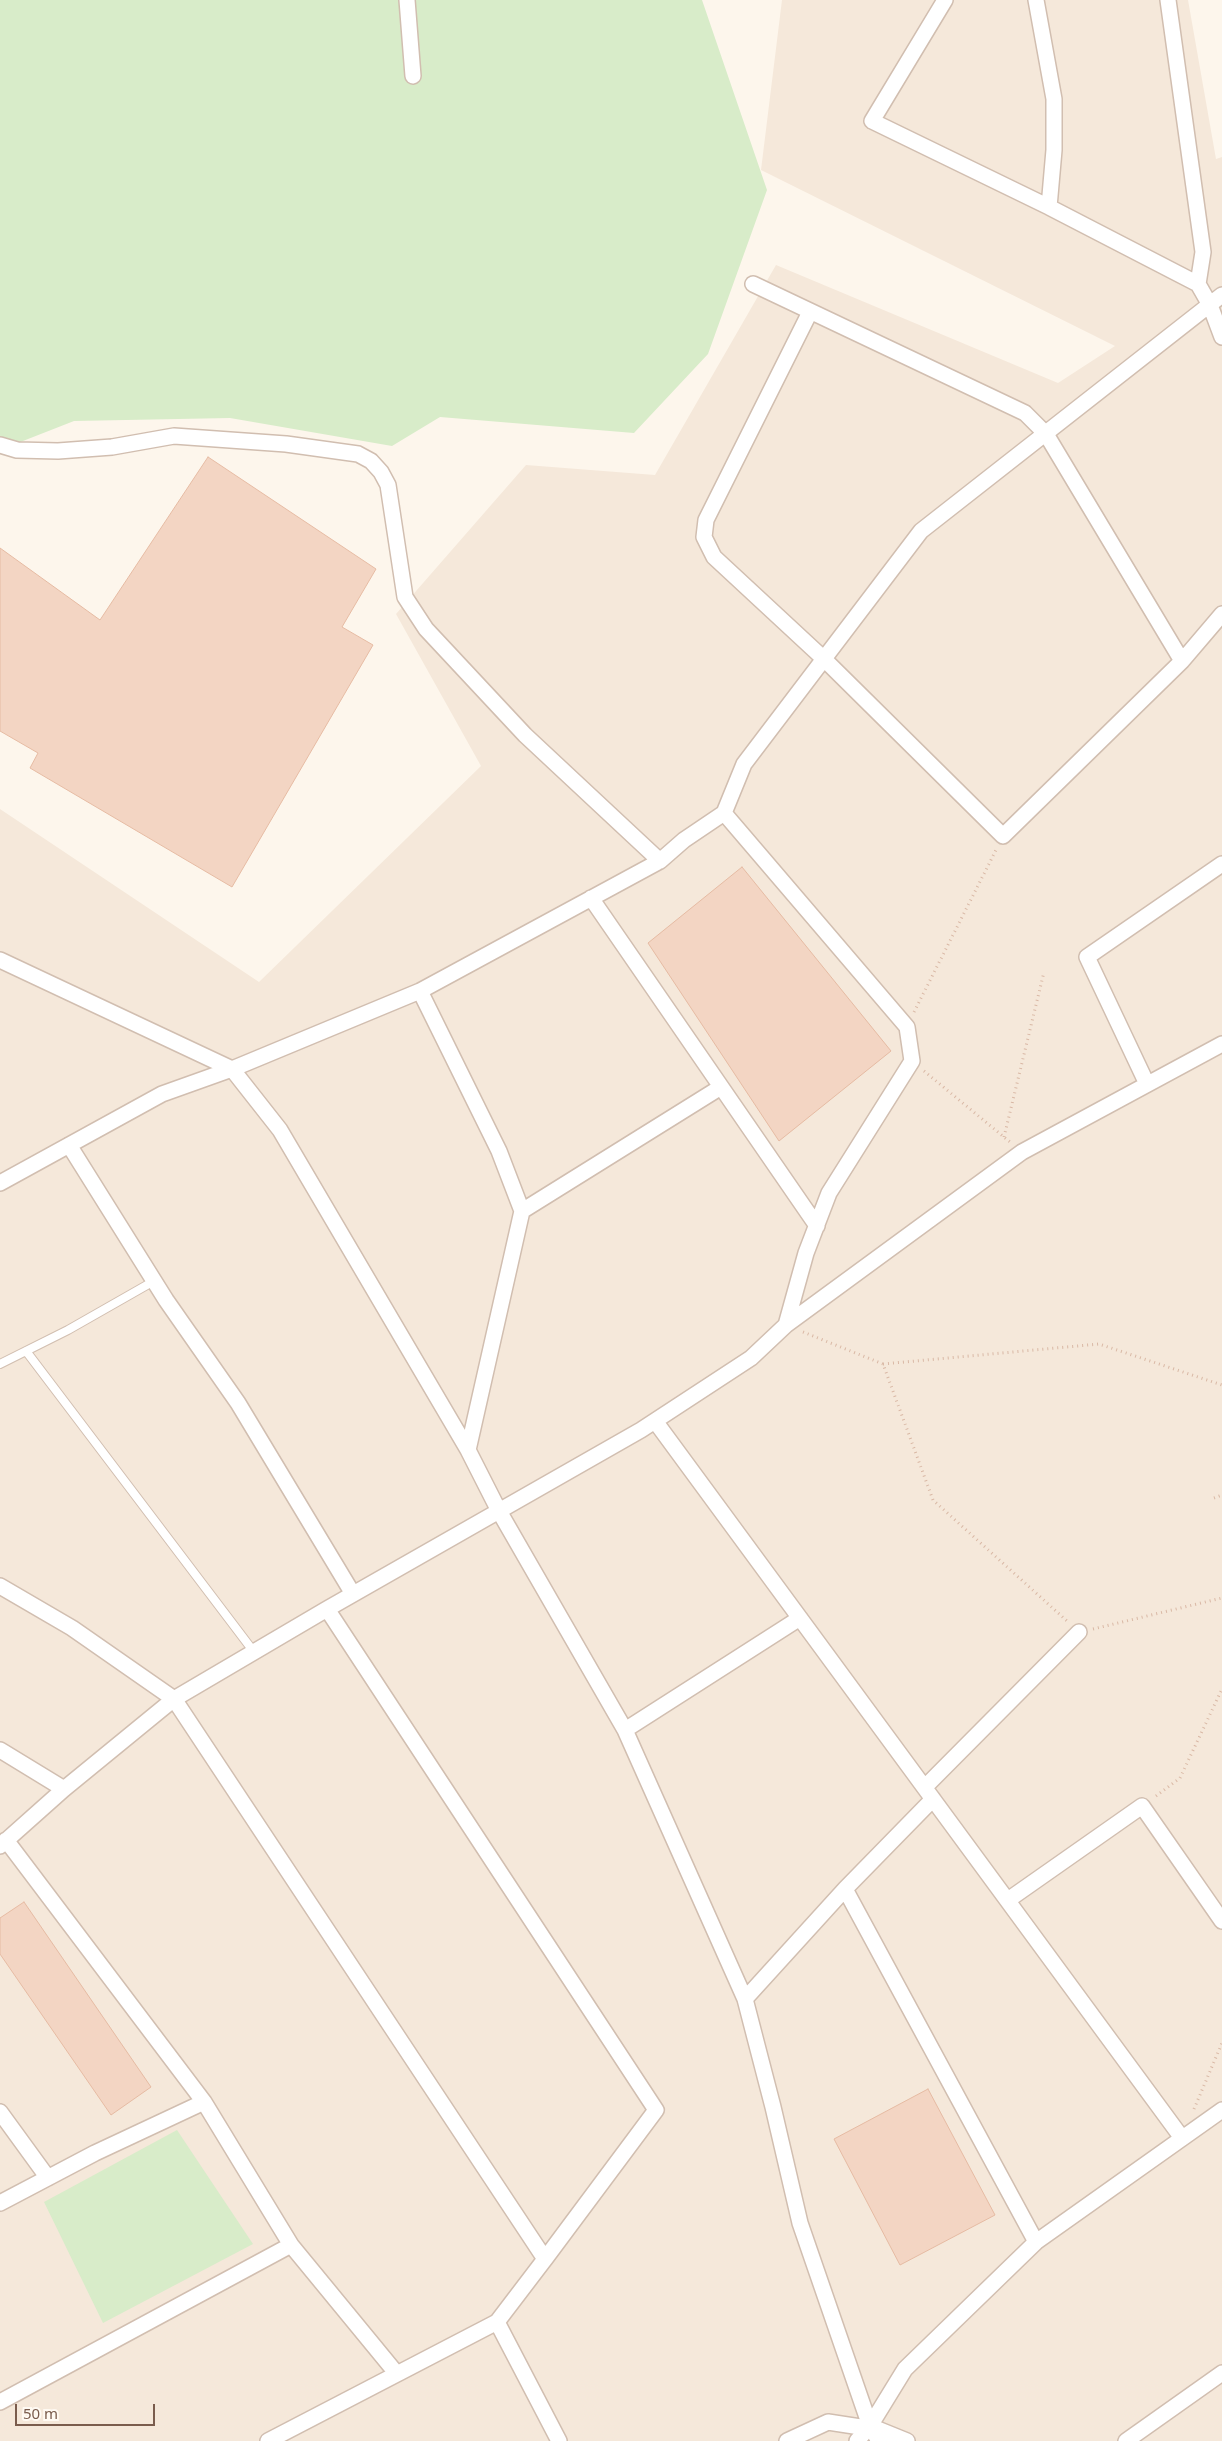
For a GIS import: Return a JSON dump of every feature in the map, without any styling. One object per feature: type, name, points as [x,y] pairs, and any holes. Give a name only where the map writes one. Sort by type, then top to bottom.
[{"type":"street","points":[[407,0],[413,76]]},
{"type":"street","points":[[945,0],[872,121],[1049,207],[1198,284],[1210,305],[1222,337]]},
{"type":"street","points":[[1036,0],[1054,99],[1054,150],[1049,207]]},
{"type":"street","points":[[1168,0],[1203,252],[1198,284]]},
{"type":"street","points":[[753,284],[1026,413],[1046,434],[1182,661]]},
{"type":"street","points":[[0,1183],[162,1094],[232,1069],[420,991],[660,861],[684,840],[724,813],[744,764],[921,531],[1222,295]]},
{"type":"street","points":[[810,312],[706,520],[704,537],[714,556],[824,659],[1003,836],[1182,661],[1222,614]]},
{"type":"street","points":[[0,445],[17,450],[58,451],[184,436],[224,438],[324,449],[358,454],[371,461],[381,472],[388,485],[405,597],[426,629],[525,735],[660,861]]},
{"type":"street","points":[[724,813],[907,1027],[912,1061],[830,1193],[806,1253],[786,1325]]},
{"type":"street","points":[[1147,1084],[1088,957],[1222,864]]},
{"type":"street","points":[[591,898],[816,1226]]},
{"type":"street","points":[[0,960],[232,1069],[280,1130],[468,1450],[499,1511],[625,1730],[745,2000],[773,2107],[800,2223],[868,2427],[879,2441]]},
{"type":"street","points":[[420,991],[499,1151],[522,1211],[468,1450]]},
{"type":"street","points":[[397,2374],[292,2245],[204,2102],[3,1843],[64,1789],[174,1699],[655,1420],[751,1358],[786,1325],[1022,1152],[1222,1044]]},
{"type":"street","points":[[522,1211],[721,1087]]},
{"type":"street","points":[[69,1145],[154,1281],[238,1403],[353,1594]]},
{"type":"street","points":[[655,1420],[1182,2138]]},
{"type":"street","points":[[0,1586],[72,1628],[174,1699],[545,2259]]},
{"type":"street","points":[[268,2441],[497,2322],[656,2110],[327,1609]]},
{"type":"street","points":[[625,1730],[800,1618]]},
{"type":"street","points":[[745,2000],[929,1793],[1079,1632]]},
{"type":"street","points":[[0,1750],[64,1789]]},
{"type":"street","points":[[1008,1900],[1142,1806],[1222,1921]]},
{"type":"street","points":[[845,1888],[1036,2242]]},
{"type":"street","points":[[0,2203],[204,2102]]},
{"type":"street","points":[[858,2441],[904,2368],[1036,2242],[1222,2110]]},
{"type":"street","points":[[0,2112],[48,2178]]},
{"type":"street","points":[[0,2402],[292,2245]]},
{"type":"street","points":[[497,2322],[559,2441]]},
{"type":"street","points":[[1126,2441],[1222,2374]]},
{"type":"street","points":[[787,2441],[828,2422],[868,2427],[907,2441]]},
{"type":"lane","points":[[0,1364],[68,1330],[154,1281]]},
{"type":"lane","points":[[26,1351],[254,1652]]},
{"type":"path","points":[[907,1027],[1003,836]]},
{"type":"path","points":[[1004,1137],[1044,972]]},
{"type":"path","points":[[912,1061],[1022,1152]]},
{"type":"path","points":[[786,1325],[884,1364],[1099,1344],[1222,1385]]},
{"type":"path","points":[[884,1364],[933,1500],[1079,1632],[1222,1598]]},
{"type":"path","points":[[1214,1498],[1222,1495]]},
{"type":"path","points":[[1142,1806],[1180,1778],[1222,1689]]},
{"type":"path","points":[[1193,2112],[1222,2043]]},
{"type":"shaded area","points":[[782,0],[1188,0],[1216,159],[1222,157],[1222,2441],[0,2441],[0,809],[259,982],[481,766],[396,614],[526,465],[655,475],[776,265],[1058,383],[1115,346],[761,170]]},
{"type":"green space","points":[[0,0],[702,0],[767,190],[708,354],[634,433],[440,417],[392,446],[230,418],[74,421],[0,450]]},
{"type":"green space","points":[[177,2130],[253,2244],[103,2323],[44,2202]]},
{"type":"building","points":[[208,457],[376,569],[342,627],[373,645],[232,887],[30,768],[38,753],[0,731],[0,548],[100,620]]},
{"type":"building","points":[[742,867],[891,1051],[779,1141],[648,943]]},
{"type":"building","points":[[24,1902],[151,2087],[111,2115],[0,1954],[0,1918]]},
{"type":"building","points":[[928,2089],[995,2215],[900,2265],[834,2139]]}]
